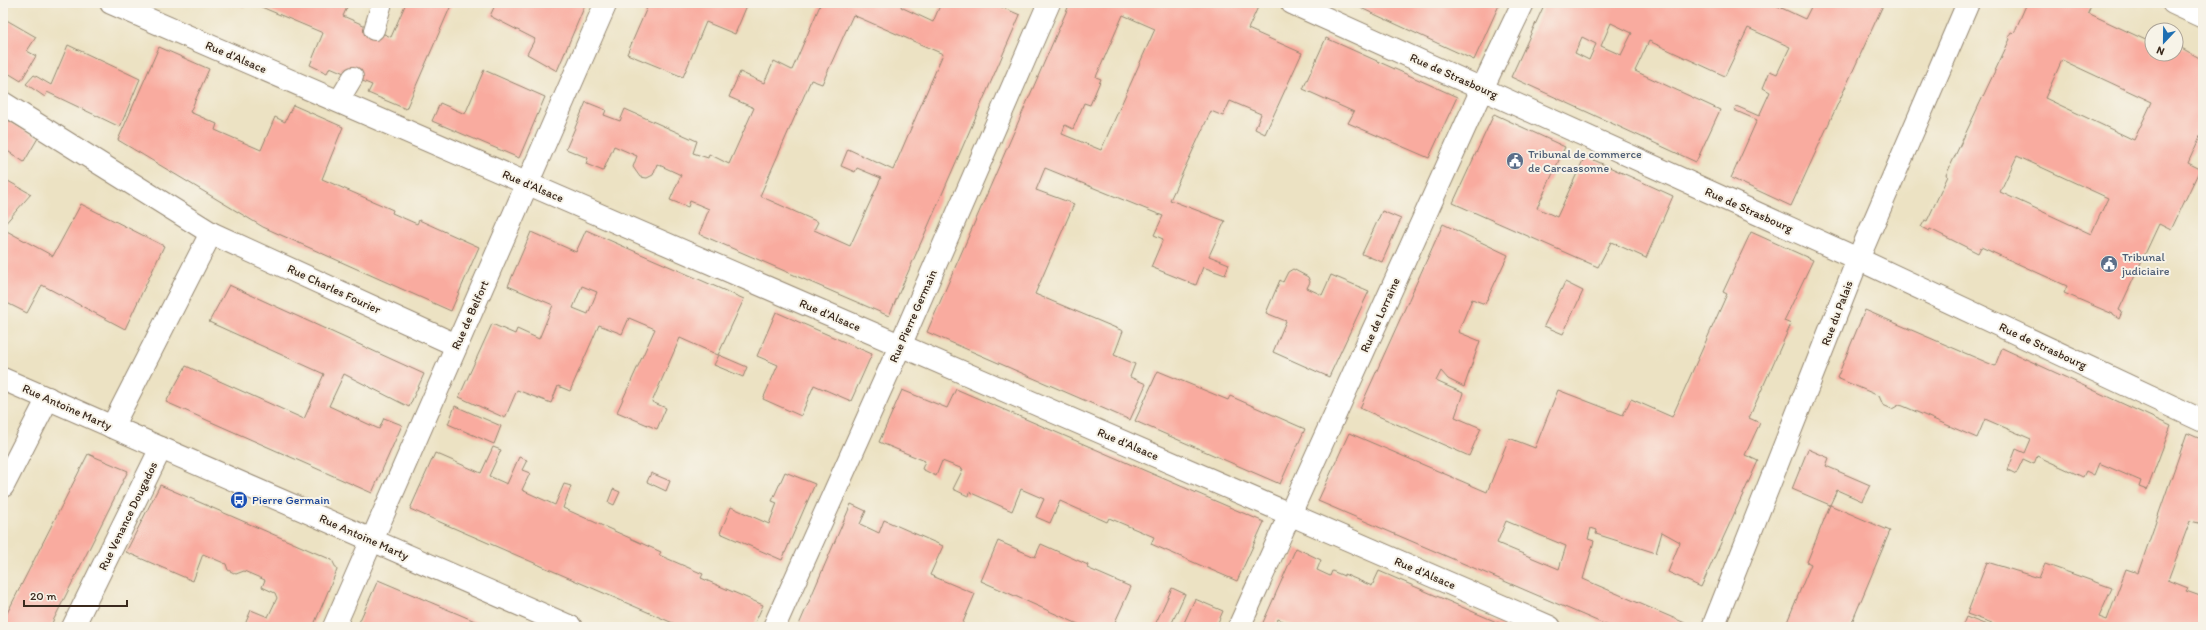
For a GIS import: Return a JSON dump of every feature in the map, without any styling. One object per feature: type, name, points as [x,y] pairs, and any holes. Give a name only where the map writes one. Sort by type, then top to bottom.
[{"type":"street","name":"Rue d'Alsace","points":[[111,3],[1550,627]]},
{"type":"street","name":"Rue de Belfort","points":[[334,627],[606,3]]},
{"type":"street","name":"Rue Pierre Germain","points":[[774,627],[900,346],[1049,3]]},
{"type":"street","name":"Rue de Strasbourg","points":[[1292,3],[1858,259],[2203,421]]},
{"type":"street","name":"Rue de Lorraine","points":[[1239,627],[1482,89],[1523,3]]},
{"type":"street","name":"Rue du Palais","points":[[1713,627],[1858,259],[1968,3]]},
{"type":"street","points":[[2173,3],[2203,17]]},
{"type":"street","name":"Rue Charles Fourier","points":[[3,103],[211,233],[456,345]]},
{"type":"street","points":[[112,427],[211,233]]},
{"type":"street","name":"Rue Antoine Marty","points":[[3,379],[571,627]]},
{"type":"street","points":[[3,486],[48,398]]},
{"type":"street","name":"Rue Venance Dougados","points":[[72,627],[161,448]]},
{"type":"lane","points":[[374,30],[382,3]]},
{"type":"lane","points":[[338,102],[353,77]]},
{"type":"building","points":[[235,3],[246,3],[244,7]]},
{"type":"building","points":[[252,3],[349,3],[343,16],[391,37],[406,3],[452,3],[406,109],[368,93],[372,85],[330,67],[327,73],[310,65],[323,33]]},
{"type":"building","points":[[496,3],[586,3],[557,71],[527,54],[535,39],[490,16]]},
{"type":"building","points":[[649,3],[748,3],[735,34],[706,22],[683,77],[627,54]]},
{"type":"building","points":[[821,3],[902,3],[901,7],[933,22],[941,3],[992,3],[1020,15],[889,316],[699,234],[709,209],[690,201],[688,207],[670,200],[681,175],[657,164],[653,175],[647,178],[640,177],[633,167],[637,156],[614,146],[603,171],[586,164],[588,158],[566,149],[586,102],[606,110],[604,115],[620,121],[625,109],[697,141],[693,153],[708,158],[709,154],[729,164],[754,108],[729,97],[740,72],[764,83],[774,61],[792,70]],"holes":[[[853,15],[943,54],[893,170],[848,149],[841,166],[855,172],[857,168],[881,178],[850,246],[814,230],[818,222],[760,196],[811,80],[822,84]]]},
{"type":"building","points":[[1070,3],[1251,3],[1258,7],[1248,29],[1302,53],[1265,134],[1255,129],[1261,114],[1230,101],[1223,116],[1211,111],[1170,200],[1225,221],[1209,256],[1229,264],[1225,275],[1203,267],[1196,285],[1151,267],[1163,239],[1154,235],[1163,216],[1045,168],[1036,190],[1074,204],[1035,294],[1123,331],[1114,355],[1135,364],[1130,377],[1146,384],[1130,420],[927,332]],"holes":[[[1123,15],[1155,29],[1101,150],[1062,134],[1065,125],[1073,129],[1084,103],[1090,105],[1101,79],[1096,77]]]},
{"type":"building","points":[[1350,3],[1500,3],[1474,60]]},
{"type":"building","points":[[1545,3],[1771,3],[1805,19],[1813,3],[1884,3],[1791,206],[1731,178],[1757,120],[1734,110],[1736,106],[1759,116],[1770,92],[1763,88],[1770,71],[1777,74],[1790,47],[1748,28],[1725,76],[1649,41],[1635,71],[1720,110],[1696,162],[1511,77]],"holes":[[[1611,23],[1632,33],[1621,55],[1601,46]],[[1582,37],[1596,44],[1589,60],[1575,53]]]},
{"type":"building","points":[[2027,3],[2084,3],[2091,6],[2088,13],[2144,39],[2144,62],[2184,62],[2184,49],[2203,60],[2203,130],[2188,163],[2200,169],[2171,230],[2159,224],[2119,310],[2122,312],[2119,319],[2113,314],[2064,293],[2067,286],[1981,247],[1978,253],[1930,229],[1929,231],[1921,227],[1925,220],[1927,221],[1948,176],[1946,175],[2010,39],[2008,38],[2011,32],[2014,33]],"holes":[[[2062,60],[2152,102],[2134,140],[2045,98]],[[2017,156],[2108,198],[2091,234],[2000,192]]]},
{"type":"building","points":[[3,18],[36,37],[27,51],[36,56],[21,81],[3,70]]},
{"type":"building","points":[[1326,38],[1457,97],[1429,158],[1348,123],[1354,112],[1303,89]]},
{"type":"building","points":[[68,45],[140,79],[120,127],[47,92],[45,97],[26,84],[34,75],[51,85]]},
{"type":"building","points":[[159,47],[209,69],[190,112],[217,124],[215,130],[261,150],[275,117],[285,122],[293,105],[343,127],[322,179],[393,210],[392,213],[417,224],[419,220],[479,247],[451,311],[263,227],[118,140]]},
{"type":"building","points":[[484,70],[545,97],[519,158],[432,121],[440,103],[465,114]]},
{"type":"building","points":[[1494,114],[1565,147],[1537,208],[1557,217],[1585,156],[1673,196],[1646,258],[1611,242],[1598,267],[1453,203]]},
{"type":"building","points":[[3,117],[38,138],[24,162],[6,150],[3,154]]},
{"type":"building","points":[[8,181],[31,194],[3,226],[3,186]]},
{"type":"building","points":[[81,204],[164,246],[125,329],[42,285],[27,313],[3,301],[3,229],[53,256]]},
{"type":"building","points":[[1382,211],[1401,219],[1382,262],[1362,254]]},
{"type":"building","points":[[1443,224],[1508,255],[1485,304],[1472,299],[1458,332],[1480,341],[1464,387],[1448,379],[1441,371],[1436,381],[1463,393],[1455,417],[1481,428],[1469,456],[1360,408]]},
{"type":"building","points":[[586,230],[744,299],[718,355],[680,338],[652,402],[666,408],[657,429],[617,412],[655,329],[629,318],[622,334],[599,325],[570,391],[558,386],[551,403],[517,390],[505,418],[459,397],[492,324],[515,334],[517,329],[539,339],[553,305],[508,286],[531,232],[576,252]],"holes":[[[582,286],[597,292],[588,314],[573,308]]]},
{"type":"building","points":[[1751,232],[1813,260],[1784,321],[1791,324],[1749,418],[1760,423],[1745,455],[1758,461],[1701,587],[1668,572],[1680,542],[1662,532],[1656,553],[1596,534],[1597,530],[1591,528],[1588,539],[1594,541],[1583,579],[1685,623],[1683,627],[1611,627],[1318,501],[1349,433],[1487,492],[1509,438],[1535,448],[1558,390],[1623,415],[1631,399],[1672,417],[1727,294],[1723,292]],"holes":[[[1506,521],[1566,546],[1559,569],[1497,543]]]},
{"type":"building","points":[[1293,269],[1308,277],[1310,282],[1307,288],[1322,295],[1331,275],[1369,291],[1329,377],[1273,352],[1286,321],[1266,313],[1280,280],[1283,282],[1288,272]]},
{"type":"building","points":[[1565,282],[1583,291],[1563,334],[1544,326]]},
{"type":"building","points":[[229,285],[424,374],[409,407],[344,374],[329,406],[379,429],[384,418],[402,425],[372,493],[166,402],[186,366],[304,419],[324,374],[209,322]]},
{"type":"building","points":[[1865,310],[1995,366],[2002,348],[2171,426],[2147,490],[2139,487],[2141,481],[2099,463],[2094,475],[2086,471],[2083,477],[2037,456],[2034,464],[2023,459],[2016,474],[2008,470],[2016,449],[2025,453],[2031,439],[1985,419],[1977,438],[1903,406],[1899,405],[1892,409],[1883,405],[1879,396],[1837,378]]},
{"type":"building","points":[[776,312],[872,354],[851,401],[814,385],[801,416],[763,399],[778,365],[757,356]]},
{"type":"building","points":[[719,355],[747,367],[743,377],[714,365]]},
{"type":"building","points":[[1158,371],[1228,400],[1230,396],[1305,429],[1280,484],[1135,421]]},
{"type":"building","points":[[956,389],[1264,522],[1237,581],[1151,544],[1154,537],[1109,518],[1107,522],[1060,501],[1050,523],[1036,517],[1044,499],[1021,489],[1012,511],[969,492],[968,496],[953,489],[963,469],[942,461],[936,476],[922,469],[925,461],[879,442],[902,390],[947,408]]},
{"type":"building","points":[[455,406],[501,426],[494,444],[448,424]]},
{"type":"building","points":[[2187,433],[2203,440],[2203,514],[2199,523],[2190,521],[2168,580],[2188,588],[2186,591],[2203,597],[2203,627],[2003,627],[1967,614],[1987,562],[2039,578],[2045,564],[2112,588],[2099,617],[2107,620],[2126,569],[2138,573]]},
{"type":"building","points":[[493,447],[501,450],[489,476],[507,484],[519,457],[527,460],[522,470],[530,473],[522,490],[555,505],[564,484],[571,486],[563,508],[661,552],[659,555],[703,574],[701,578],[763,605],[753,627],[682,627],[410,509],[435,453],[481,473]]},
{"type":"building","points":[[1808,449],[1829,458],[1826,466],[1870,485],[1862,501],[1837,490],[1830,505],[1792,489]]},
{"type":"building","points":[[88,454],[128,471],[50,627],[3,627],[3,621]]},
{"type":"building","points":[[785,472],[815,484],[782,560],[720,533],[731,507],[769,524],[777,503],[772,501]]},
{"type":"building","points":[[651,473],[670,481],[666,491],[647,482]]},
{"type":"building","points":[[160,485],[332,560],[337,570],[313,627],[244,627],[251,610],[268,617],[277,598],[275,593],[262,587],[265,580],[244,571],[236,574],[228,570],[226,564],[203,554],[193,581],[126,552]]},
{"type":"building","points":[[613,489],[620,492],[614,505],[608,502]]},
{"type":"building","points":[[851,504],[866,511],[860,524],[879,533],[884,520],[943,546],[930,575],[975,594],[961,627],[798,627]]},
{"type":"building","points":[[1830,505],[1890,531],[1850,627],[1785,627],[1811,564],[1807,562]]},
{"type":"building","points":[[998,541],[1035,557],[1041,544],[1088,565],[1087,568],[1131,587],[1115,622],[1126,627],[1085,627],[981,581]]},
{"type":"building","points":[[1296,548],[1321,560],[1317,570],[1330,576],[1332,571],[1344,576],[1344,574],[1372,586],[1379,571],[1508,627],[1297,627],[1278,619],[1274,627],[1261,627]]},
{"type":"building","points":[[378,580],[411,594],[489,627],[357,627]]},
{"type":"building","points":[[1172,588],[1185,594],[1171,625],[1176,627],[1154,627]]},
{"type":"building","points":[[1195,599],[1223,611],[1216,627],[1182,627]]},
{"type":"building","points":[[1966,617],[1992,627],[1962,627]]},
{"type":"place","name":"Tribunal de commerce de Carcassonne","points":[[1515,161]]},
{"type":"place","name":"Tribunal judiciaire","points":[[2109,264]]},
{"type":"place","name":"Pierre Germain","points":[[239,500]]}]
